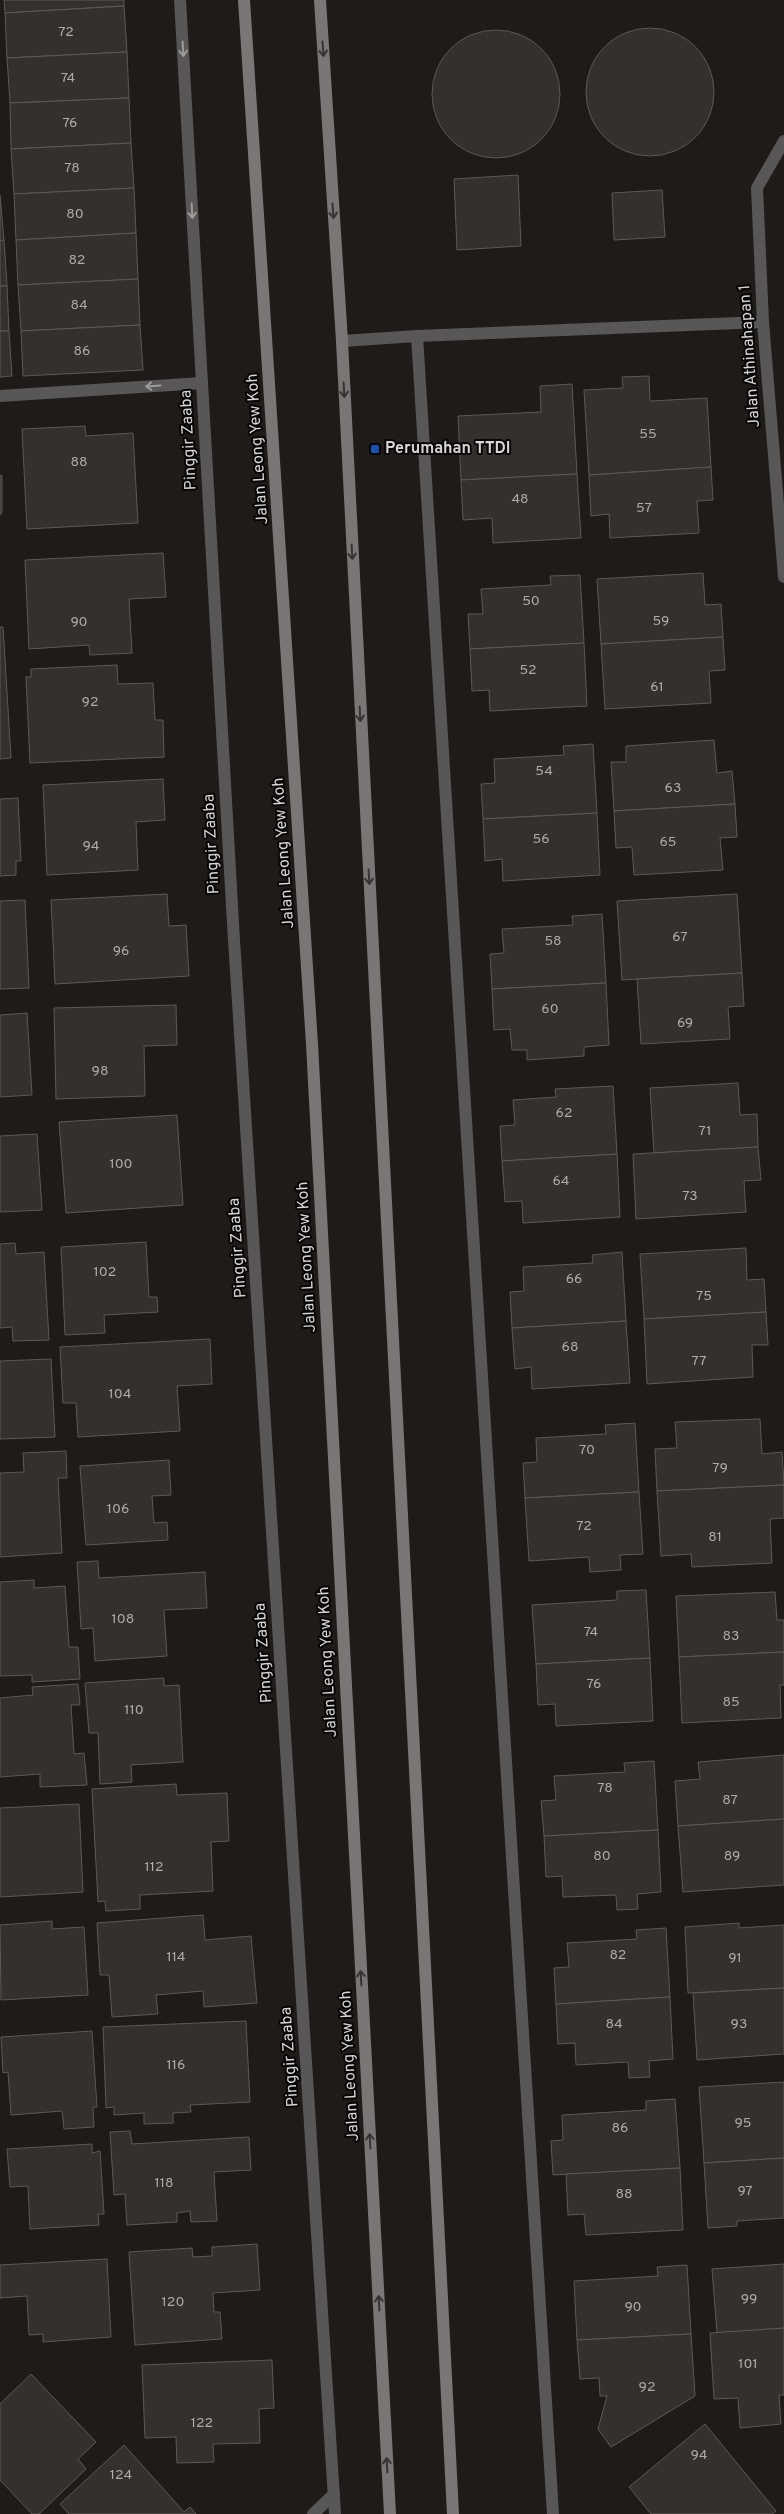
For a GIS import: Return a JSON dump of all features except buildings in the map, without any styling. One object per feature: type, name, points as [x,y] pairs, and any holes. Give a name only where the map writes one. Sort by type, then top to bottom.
[{"type":"street","name":"Pinggir Zaaba","points":[[180,0],[234,940],[335,2514]]},
{"type":"street","name":"Jalan Leong Yew Koh","points":[[244,0],[313,1054],[390,2514]]},
{"type":"street","points":[[320,0],[342,341],[453,2514]]},
{"type":"street","name":"Jalan Athinahapan 1","points":[[784,140],[757,188],[763,322],[784,577]]},
{"type":"street","points":[[342,341],[417,336],[763,322]]},
{"type":"street","points":[[417,336],[553,2514]]},
{"type":"street","points":[[0,396],[202,383]]},
{"type":"street","points":[[313,2514],[334,2494]]},
{"type":"place","name":"Perumahan TTDI","points":[[375,449]]}]
